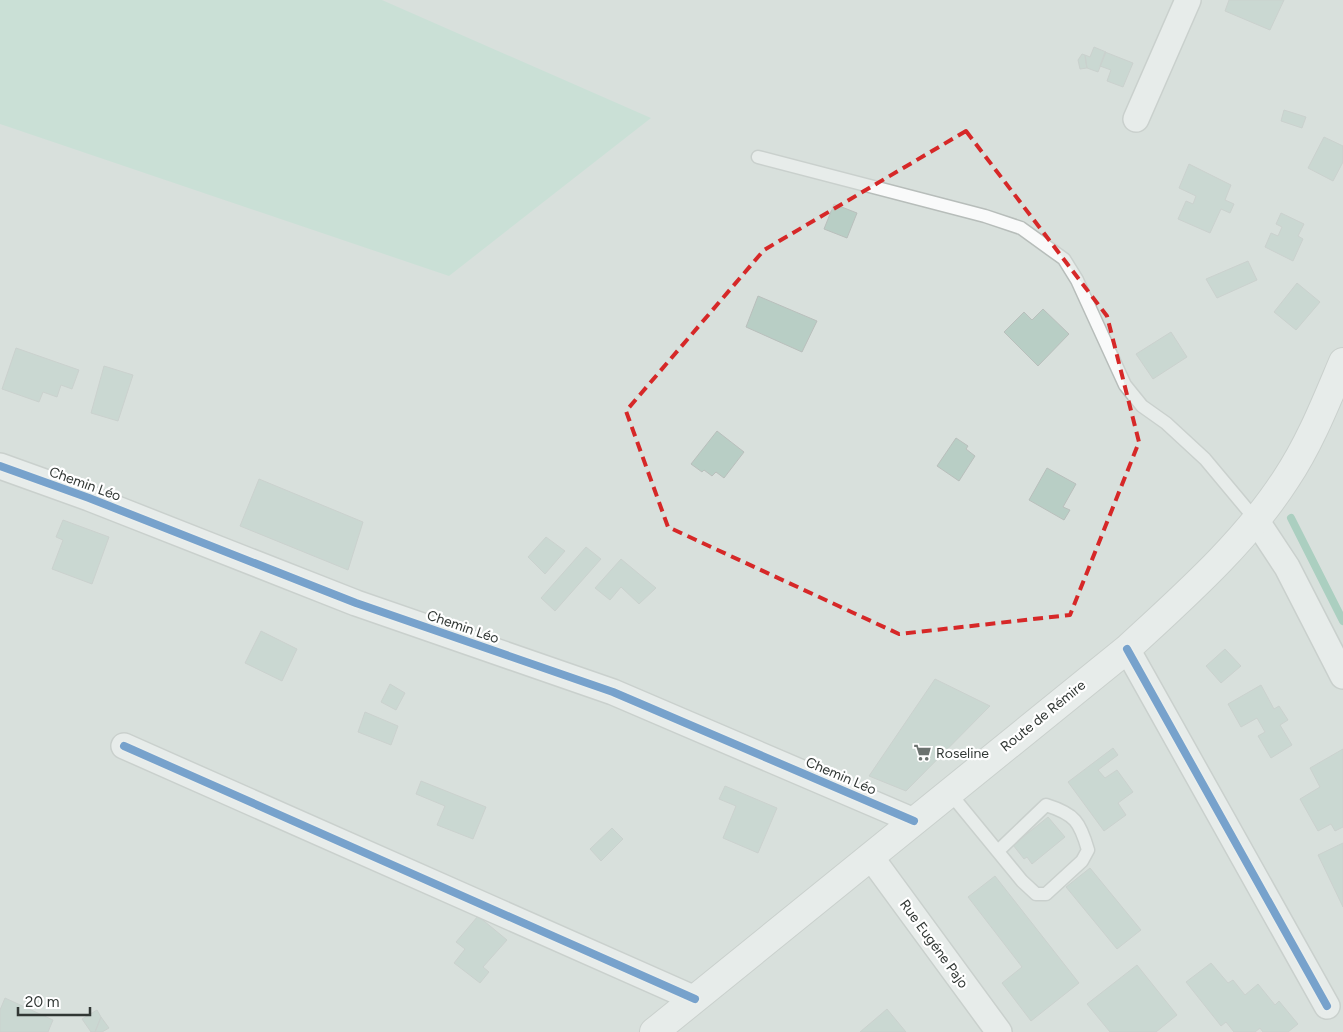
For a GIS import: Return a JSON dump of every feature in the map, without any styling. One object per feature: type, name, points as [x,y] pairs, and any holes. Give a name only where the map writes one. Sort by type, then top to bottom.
[{"type":"main road","name":"Route de Rémire","points":[[654,1032],[1127,649],[1194,587],[1256,520],[1286,480],[1307,442],[1343,362]]},
{"type":"street","points":[[1136,119],[1188,0]]},
{"type":"street","name":"Chemin Léo","points":[[0,466],[89,498],[356,603],[613,692],[914,821]]},
{"type":"street","points":[[1256,520],[1287,567],[1343,676]]},
{"type":"street","points":[[1127,649],[1327,1006]]},
{"type":"street","points":[[124,746],[695,999]]},
{"type":"street","name":"Rue Eugéne Pajo","points":[[870,856],[999,1032]]},
{"type":"lane","points":[[758,157],[985,216],[1021,228],[1046,245],[1064,259],[1077,280],[1125,385],[1142,406],[1166,423],[1205,459],[1256,520]]},
{"type":"lane","points":[[949,792],[998,851],[1036,894],[1046,894],[1082,861],[1088,850],[1082,826],[1062,810],[1046,806],[998,851]]},
{"type":"highlighted area","points":[[966,131],[1107,316],[1139,442],[1070,615],[899,634],[668,527],[626,411],[764,250]]},
{"type":"green space","points":[[0,0],[382,0],[651,118],[449,276],[0,124]]},
{"type":"building","points":[[1229,0],[1284,0],[1270,30],[1225,11]]},
{"type":"building","points":[[1094,47],[1106,52],[1098,72],[1087,68],[1086,63],[1085,55],[1090,57]]},
{"type":"building","points":[[1105,52],[1133,63],[1123,87],[1107,81],[1111,70],[1100,66]]},
{"type":"building","points":[[1082,54],[1085,55],[1087,68],[1080,69],[1078,60]]},
{"type":"building","points":[[1284,110],[1306,117],[1302,128],[1281,121]]},
{"type":"building","points":[[1324,137],[1343,146],[1343,162],[1333,181],[1308,168]]},
{"type":"building","points":[[1189,164],[1231,185],[1225,200],[1234,204],[1230,213],[1221,209],[1210,233],[1178,219],[1186,201],[1193,204],[1196,196],[1179,188]]},
{"type":"building","points":[[834,204],[857,213],[847,238],[824,229]]},
{"type":"building","points":[[1281,213],[1304,224],[1298,236],[1303,239],[1293,261],[1265,247],[1271,233],[1278,236],[1282,227],[1276,224]]},
{"type":"building","points":[[1248,261],[1257,280],[1217,298],[1206,279]]},
{"type":"building","points":[[1297,283],[1320,302],[1296,330],[1274,312]]},
{"type":"building","points":[[758,296],[817,321],[802,352],[746,327]]},
{"type":"building","points":[[1043,309],[1069,334],[1038,366],[1004,332],[1024,312],[1032,320]]},
{"type":"building","points":[[1171,332],[1187,357],[1153,379],[1136,354]]},
{"type":"building","points":[[16,348],[79,370],[72,389],[61,385],[57,397],[43,392],[39,402],[2,389]]},
{"type":"building","points":[[104,366],[133,375],[118,421],[91,413]]},
{"type":"building","points":[[717,431],[744,452],[724,478],[716,472],[712,476],[704,470],[702,472],[691,464]]},
{"type":"building","points":[[956,438],[968,446],[966,449],[975,456],[959,481],[937,466]]},
{"type":"building","points":[[1047,468],[1076,484],[1063,507],[1070,510],[1064,520],[1029,500]]},
{"type":"building","points":[[259,479],[363,522],[348,570],[240,526]]},
{"type":"building","points":[[63,520],[109,537],[92,584],[52,569],[63,540],[56,537]]},
{"type":"building","points":[[546,537],[565,551],[545,574],[528,557]]},
{"type":"building","points":[[586,547],[601,559],[555,611],[541,598]]},
{"type":"building","points":[[621,559],[656,588],[639,604],[621,587],[610,600],[595,588]]},
{"type":"building","points":[[261,631],[297,649],[282,681],[245,663]]},
{"type":"building","points":[[1225,649],[1241,666],[1221,683],[1206,666]]},
{"type":"building","points":[[935,679],[990,706],[906,791],[869,776]]},
{"type":"building","points":[[390,684],[405,693],[396,710],[381,702]]},
{"type":"building","points":[[1261,685],[1274,709],[1279,706],[1288,720],[1280,725],[1292,745],[1271,758],[1258,736],[1265,732],[1257,718],[1241,727],[1228,704]]},
{"type":"building","points":[[365,712],[398,726],[391,745],[358,732]]},
{"type":"building","points":[[1113,748],[1118,755],[1098,770],[1105,778],[1117,770],[1133,792],[1118,803],[1126,815],[1104,831],[1068,782]]},
{"type":"building","points":[[1343,749],[1343,827],[1335,831],[1331,824],[1318,831],[1300,799],[1320,787],[1310,768]]},
{"type":"building","points":[[421,781],[486,807],[473,839],[437,825],[445,806],[416,794]]},
{"type":"building","points":[[725,786],[777,808],[758,853],[723,838],[736,806],[719,799]]},
{"type":"building","points":[[1048,817],[1065,837],[1032,864],[1027,857],[1024,859],[1013,845]]},
{"type":"building","points":[[612,828],[623,839],[601,861],[590,849]]},
{"type":"building","points":[[1343,843],[1343,907],[1318,855]]},
{"type":"building","points":[[1090,868],[1141,930],[1117,949],[1066,887]]},
{"type":"building","points":[[995,876],[1079,983],[1031,1021],[1002,983],[1022,967],[968,897]]},
{"type":"building","points":[[478,916],[507,940],[483,967],[489,972],[480,983],[454,963],[465,949],[456,942]]},
{"type":"building","points":[[1211,963],[1228,983],[1233,980],[1245,995],[1258,984],[1275,1005],[1279,1001],[1298,1024],[1288,1032],[1263,1032],[1260,1028],[1255,1032],[1234,1032],[1226,1022],[1221,1026],[1186,982]]},
{"type":"building","points":[[1137,965],[1177,1015],[1156,1032],[1110,1032],[1087,1004]]},
{"type":"building","points":[[5,998],[53,1020],[48,1032],[0,1032],[0,1010]]},
{"type":"building","points":[[887,1009],[906,1032],[860,1032]]},
{"type":"building","points":[[97,1010],[101,1017],[95,1032],[91,1032],[82,1019]]},
{"type":"building","points":[[101,1017],[109,1028],[102,1032],[95,1032]]},
{"type":"waterway","points":[[1291,518],[1343,621]]},
{"type":"cycle path","points":[[0,466],[89,498],[356,603],[613,692],[914,821]]},
{"type":"cycle path","points":[[1127,649],[1327,1006]]},
{"type":"cycle path","points":[[124,746],[695,999]]},
{"type":"place","name":"Roseline","points":[[922,753]]}]
